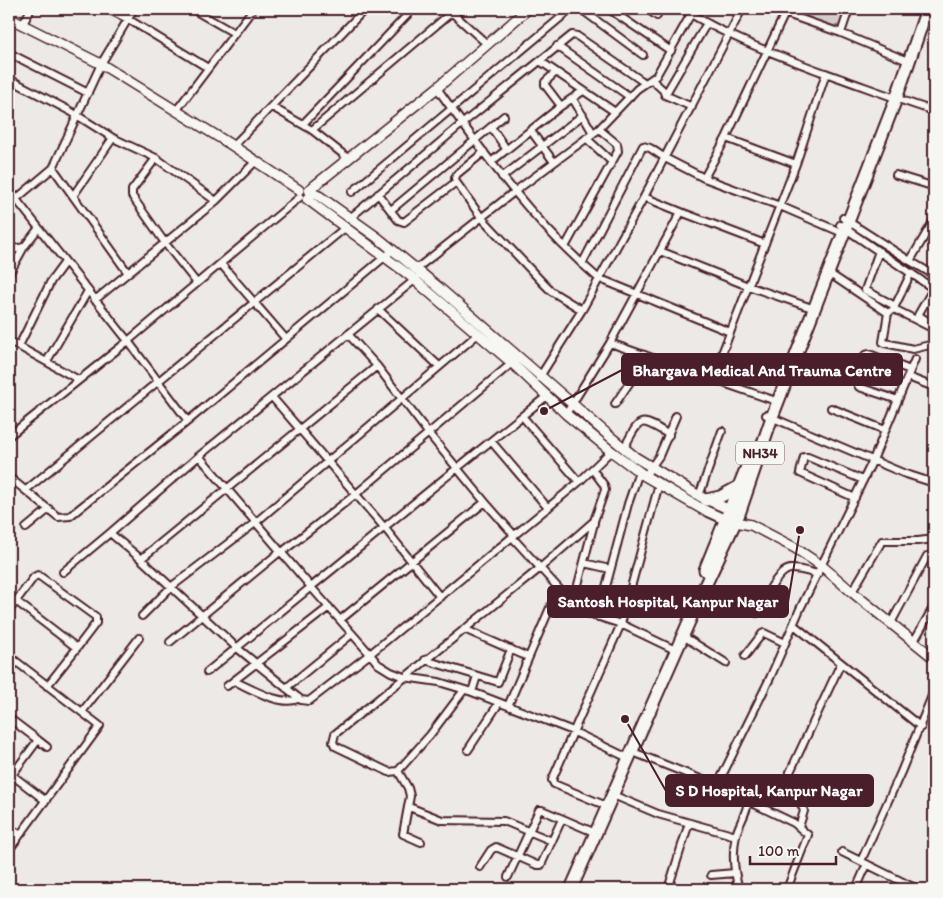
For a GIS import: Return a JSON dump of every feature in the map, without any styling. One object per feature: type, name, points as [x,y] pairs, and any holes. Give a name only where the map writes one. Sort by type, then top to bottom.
[{"type":"highway","name":"NH34","points":[[892,98],[919,9]]},
{"type":"highway","name":"NH34","points":[[571,889],[613,795],[671,648],[733,517],[740,486],[826,271],[927,9]]},
{"type":"highway","name":"NH34","points":[[564,889],[602,804],[628,754],[683,636],[733,517],[769,416],[772,400],[809,307],[826,271]]},
{"type":"highway","points":[[703,498],[720,496],[740,486]]},
{"type":"street","points":[[22,24],[31,9]]},
{"type":"street","points":[[108,9],[128,19],[208,68]]},
{"type":"street","points":[[134,9],[101,64],[53,168],[12,200],[38,229],[128,341],[188,421]]},
{"type":"street","points":[[192,9],[234,33]]},
{"type":"street","points":[[176,111],[253,9]]},
{"type":"street","points":[[233,146],[365,9]]},
{"type":"street","points":[[302,124],[413,9]]},
{"type":"street","points":[[9,436],[128,341],[196,282],[221,264],[348,158],[437,88],[528,9]]},
{"type":"street","points":[[352,192],[571,9]]},
{"type":"street","points":[[581,9],[643,55]]},
{"type":"street","points":[[609,9],[671,51]]},
{"type":"street","points":[[647,9],[657,16]]},
{"type":"street","points":[[683,9],[728,35],[766,51],[892,98],[934,111]]},
{"type":"street","points":[[534,384],[541,376],[582,310],[665,158],[742,9]]},
{"type":"street","points":[[841,33],[849,9]]},
{"type":"street","points":[[312,130],[450,11],[487,44]]},
{"type":"street","points":[[704,178],[726,138],[786,11],[903,59]]},
{"type":"street","points":[[62,572],[199,456],[378,309],[482,217],[596,131],[645,83],[656,76],[691,14]]},
{"type":"street","points":[[9,18],[101,64],[233,146],[348,222],[417,274],[541,376],[624,448],[652,468],[733,517],[795,548],[820,570],[852,592],[934,658]]},
{"type":"street","points":[[665,94],[707,23]]},
{"type":"street","points":[[26,490],[255,302],[378,194],[569,36],[574,35],[645,83]]},
{"type":"street","points":[[557,46],[630,97]]},
{"type":"street","points":[[9,52],[88,93]]},
{"type":"street","points":[[540,61],[615,112]]},
{"type":"street","points":[[556,72],[545,85],[561,106]]},
{"type":"street","points":[[712,380],[796,164],[826,73]]},
{"type":"street","points":[[9,80],[77,115],[113,138],[156,158],[216,201]]},
{"type":"street","points":[[652,80],[665,94],[692,107]]},
{"type":"street","points":[[437,88],[514,192],[565,247],[598,278],[730,332]]},
{"type":"street","points":[[491,162],[561,106],[583,91]]},
{"type":"street","points":[[565,247],[618,151],[618,147],[596,131],[573,99]]},
{"type":"street","points":[[272,107],[312,130],[348,158]]},
{"type":"street","points":[[502,177],[583,115]]},
{"type":"street","points":[[391,210],[504,116]]},
{"type":"street","points":[[491,127],[507,150]]},
{"type":"street","points":[[531,131],[554,162]]},
{"type":"street","points":[[73,196],[113,138]]},
{"type":"street","points":[[586,138],[612,162]]},
{"type":"street","points":[[726,138],[796,164]]},
{"type":"street","points":[[582,264],[643,146],[704,178],[780,206],[843,225],[934,275]]},
{"type":"street","points":[[484,152],[457,174],[456,182],[482,217],[551,291],[582,310]]},
{"type":"street","points":[[156,158],[131,193],[133,199],[164,243],[196,282]]},
{"type":"street","points":[[95,300],[216,201],[256,161]]},
{"type":"street","points":[[53,168],[128,273]]},
{"type":"street","points":[[896,175],[933,187],[934,179]]},
{"type":"street","points":[[378,194],[401,222],[407,221],[456,182]]},
{"type":"street","points":[[644,197],[765,244]]},
{"type":"street","points":[[566,414],[610,343],[682,212]]},
{"type":"street","points":[[910,261],[934,220]]},
{"type":"street","points":[[843,225],[934,289],[918,315],[934,328]]},
{"type":"street","points":[[9,274],[24,247],[38,229]]},
{"type":"street","points":[[9,250],[24,247]]},
{"type":"street","points":[[660,251],[748,286],[809,307]]},
{"type":"street","points":[[879,251],[865,290],[895,306],[911,273]]},
{"type":"street","points":[[9,477],[58,517],[70,516],[188,421],[389,253]]},
{"type":"street","points":[[19,346],[51,281],[64,262]]},
{"type":"street","points":[[221,264],[285,338]]},
{"type":"street","points":[[826,271],[888,313]]},
{"type":"street","points":[[417,274],[478,334],[610,451],[642,474],[702,509],[733,517]]},
{"type":"street","points":[[47,362],[88,291]]},
{"type":"street","points":[[378,309],[439,366]]},
{"type":"street","points":[[888,313],[894,310],[934,328]]},
{"type":"street","points":[[888,313],[883,342],[913,349],[934,344]]},
{"type":"street","points":[[348,334],[377,366],[429,434],[539,568],[573,604],[598,617],[621,624],[671,648]]},
{"type":"street","points":[[142,616],[172,587],[255,522],[478,334]]},
{"type":"street","points":[[9,341],[79,380]]},
{"type":"street","points":[[610,343],[772,400]]},
{"type":"street","points":[[898,400],[859,387],[856,377],[864,355],[869,354],[934,387]]},
{"type":"street","points":[[615,404],[645,355]]},
{"type":"street","points":[[717,786],[864,480],[915,359]]},
{"type":"street","points":[[170,642],[356,494],[512,363]]},
{"type":"street","points":[[141,558],[377,366]]},
{"type":"street","points":[[207,672],[547,396]]},
{"type":"street","points":[[272,397],[326,462],[384,527],[440,596]]},
{"type":"street","points":[[832,408],[885,430]]},
{"type":"street","points":[[522,416],[579,482]]},
{"type":"street","points":[[598,617],[633,487],[642,474],[652,468],[669,435],[676,416]]},
{"type":"street","points":[[769,416],[873,460],[934,483]]},
{"type":"street","points":[[624,448],[637,425],[643,421],[649,422],[669,435]]},
{"type":"street","points":[[703,498],[722,431]]},
{"type":"street","points":[[491,441],[548,508]]},
{"type":"street","points":[[110,533],[141,558],[236,648],[306,702],[370,654],[548,508],[579,482],[610,451]]},
{"type":"street","points":[[199,456],[378,664],[404,677],[439,682],[472,692],[628,754],[746,796],[748,801],[798,826],[808,835],[787,889]]},
{"type":"street","points":[[855,498],[800,473],[802,460],[808,457],[864,480]]},
{"type":"street","points":[[573,604],[594,522],[605,490],[604,484],[592,469]]},
{"type":"street","points":[[602,804],[552,782],[621,624],[659,484]]},
{"type":"street","points":[[340,620],[485,502]]},
{"type":"street","points":[[26,528],[49,509]]},
{"type":"street","points":[[464,690],[430,735],[398,771],[389,772],[335,746],[333,739],[335,734],[594,522]]},
{"type":"street","points":[[852,592],[882,541],[934,539]]},
{"type":"street","points":[[891,623],[927,556]]},
{"type":"street","points":[[584,563],[610,569]]},
{"type":"street","points":[[757,612],[777,578],[788,570],[820,570]]},
{"type":"street","points":[[9,611],[34,577],[38,576],[96,617],[96,623],[48,686]]},
{"type":"street","points":[[508,706],[558,589]]},
{"type":"street","points":[[16,601],[77,648]]},
{"type":"street","points":[[914,641],[934,606]]},
{"type":"street","points":[[227,686],[329,607]]},
{"type":"street","points":[[794,625],[921,727]]},
{"type":"street","points":[[464,629],[528,657]]},
{"type":"street","points":[[745,656],[764,633],[786,643]]},
{"type":"street","points":[[286,688],[352,634]]},
{"type":"street","points":[[683,636],[726,663]]},
{"type":"street","points":[[82,712],[139,638]]},
{"type":"street","points":[[425,660],[498,682],[511,649]]},
{"type":"street","points":[[9,656],[100,724],[100,727],[9,850]]},
{"type":"street","points":[[798,826],[804,811],[790,787],[790,772],[841,663]]},
{"type":"street","points":[[472,692],[477,676]]},
{"type":"street","points":[[234,681],[281,701],[293,702],[299,698]]},
{"type":"street","points":[[856,889],[864,863],[921,727],[934,691]]},
{"type":"street","points":[[468,750],[499,703]]},
{"type":"street","points":[[9,718],[47,747]]},
{"type":"street","points":[[38,740],[10,774],[46,801]]},
{"type":"street","points":[[398,771],[410,792],[403,834],[420,842]]},
{"type":"street","points":[[613,795],[658,814],[736,836]]},
{"type":"street","points":[[739,889],[735,873],[734,852],[736,836],[748,801]]},
{"type":"street","points":[[409,807],[436,819],[464,821],[499,820],[552,841]]},
{"type":"street","points":[[508,876],[539,810],[591,831]]},
{"type":"street","points":[[480,867],[492,848],[501,849],[541,865],[562,819]]},
{"type":"street","points":[[668,889],[689,823]]},
{"type":"street","points":[[9,827],[20,835]]},
{"type":"street","points":[[842,852],[917,889]]},
{"type":"street","points":[[711,875],[735,873]]},
{"type":"shaded area","points":[[791,9],[845,9],[840,24],[833,27],[794,14]]},
{"type":"place","name":"Bhargava Medical And Trauma Centre","points":[[544,411]]},
{"type":"place","name":"Santosh Hospital, Kanpur Nagar","points":[[800,530]]},
{"type":"place","name":"S D Hospital, Kanpur Nagar","points":[[625,719]]}]
